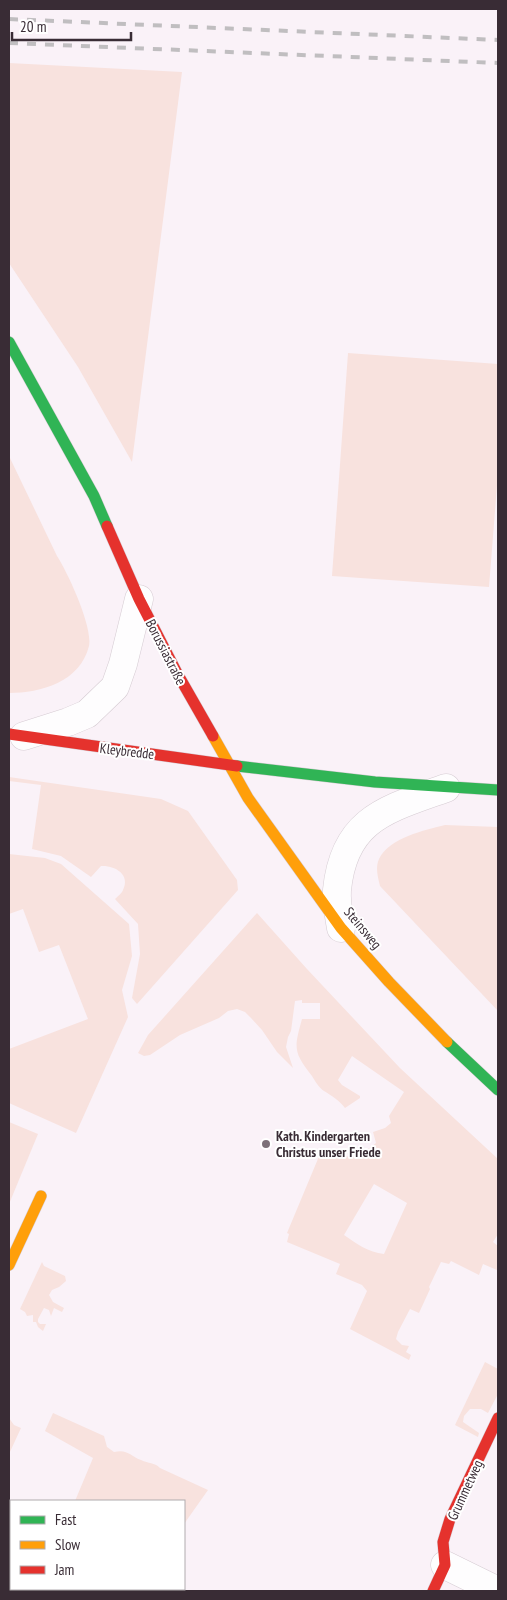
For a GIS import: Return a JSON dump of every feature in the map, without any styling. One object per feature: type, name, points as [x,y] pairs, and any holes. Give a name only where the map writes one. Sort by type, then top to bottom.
[{"type":"main road","name":"Borussiastraße","points":[[9,342],[94,496],[139,599],[196,710],[229,766]]},
{"type":"main road","name":"Kleybredde","points":[[16,735],[229,766]]},
{"type":"main road","points":[[229,766],[320,777],[446,788],[498,790]]},
{"type":"main road","name":"Steinsweg","points":[[229,766],[248,798],[341,928],[439,1034],[498,1090]]},
{"type":"main road","points":[[9,1265],[42,1196]]},
{"type":"main road","name":"Grummetweg","points":[[433,1591],[445,1564],[443,1542],[450,1519],[498,1418]]},
{"type":"street","name":"Kleybredde","points":[[16,735],[87,714],[115,687],[123,664],[139,599]]},
{"type":"street","points":[[341,928],[337,891],[344,855],[354,837],[363,826],[382,812],[446,788]]},
{"type":"street","points":[[445,1564],[498,1591]]},
{"type":"shaded area","points":[[9,63],[182,72],[132,462],[78,367],[9,263]]},
{"type":"shaded area","points":[[348,353],[498,364],[498,473],[489,587],[332,576]]},
{"type":"shaded area","points":[[9,456],[73,587],[84,614],[89,646],[77,669],[58,683],[34,691],[9,693]]},
{"type":"shaded area","points":[[9,777],[161,799],[188,811],[237,880],[238,890],[137,1004],[132,998],[140,954],[138,924],[115,899],[121,894],[125,884],[123,875],[116,869],[101,866],[91,877],[61,856],[32,849],[41,785],[9,781]]},
{"type":"shaded area","points":[[445,825],[498,827],[498,1011],[380,886],[377,865],[384,852],[399,840],[408,836]]},
{"type":"shaded area","points":[[9,854],[45,858],[61,864],[129,924],[132,956],[122,990],[128,1017],[76,1133],[9,1103],[9,1049],[88,1019],[59,945],[39,952],[23,909],[9,914]]},
{"type":"shaded area","points":[[257,913],[400,1068],[498,1159],[498,1234],[493,1242],[498,1246],[498,1273],[497,1270],[483,1264],[479,1275],[451,1261],[449,1264],[441,1262],[419,1313],[410,1309],[398,1332],[396,1339],[402,1345],[409,1346],[406,1352],[411,1355],[409,1360],[350,1329],[367,1291],[362,1285],[336,1274],[340,1264],[287,1242],[289,1234],[287,1233],[320,1154],[330,1159],[337,1156],[350,1156],[360,1153],[376,1143],[373,1132],[385,1128],[391,1123],[389,1116],[404,1092],[352,1056],[338,1080],[342,1085],[360,1096],[360,1098],[345,1108],[338,1100],[320,1088],[301,1061],[298,1055],[297,1043],[302,1019],[320,1019],[320,1003],[302,1003],[302,1000],[295,1001],[291,1031],[286,1047],[293,1068],[277,1052],[251,1018],[245,1012],[237,1009],[228,1011],[219,1018],[180,1035],[150,1055],[144,1056],[138,1053],[148,1035]],"holes":[[[374,1184],[407,1203],[384,1254],[368,1249],[344,1235]]]},
{"type":"shaded area","points":[[9,1122],[38,1134],[9,1204]]},
{"type":"shaded area","points":[[42,1262],[44,1266],[65,1276],[66,1281],[52,1290],[49,1295],[53,1302],[64,1308],[62,1312],[54,1308],[51,1316],[49,1310],[44,1308],[38,1319],[40,1324],[46,1324],[43,1331],[36,1322],[33,1322],[33,1315],[27,1316],[20,1309]]},
{"type":"shaded area","points":[[485,1362],[498,1369],[498,1394],[488,1413],[481,1409],[470,1409],[464,1416],[463,1422],[479,1433],[478,1437],[455,1425]]},
{"type":"shaded area","points":[[53,1413],[104,1436],[107,1447],[114,1452],[126,1452],[208,1490],[185,1523],[185,1500],[75,1500],[93,1458],[45,1431]]},
{"type":"shaded area","points":[[9,1418],[14,1425],[21,1428],[9,1454]]},
{"type":"railway","points":[[9,19],[498,40]]},
{"type":"railway","points":[[9,43],[498,63]]},
{"type":"traffic: fast","points":[[9,342],[94,496],[107,526]]},
{"type":"traffic: fast","points":[[237,766],[375,782],[498,790]]},
{"type":"traffic: fast","points":[[447,1042],[498,1090]]},
{"type":"traffic: slow","points":[[213,736],[248,798],[341,928],[389,982],[447,1042]]},
{"type":"traffic: slow","points":[[9,1265],[41,1196]]},
{"type":"traffic: jam","points":[[107,526],[139,599],[177,673],[213,736]]},
{"type":"traffic: jam","points":[[9,734],[237,766]]},
{"type":"traffic: jam","points":[[433,1591],[445,1565],[443,1542],[450,1519],[498,1418]]},
{"type":"place","name":"Kath. Kindergarten Christus unser Friede","points":[[266,1144]]}]
